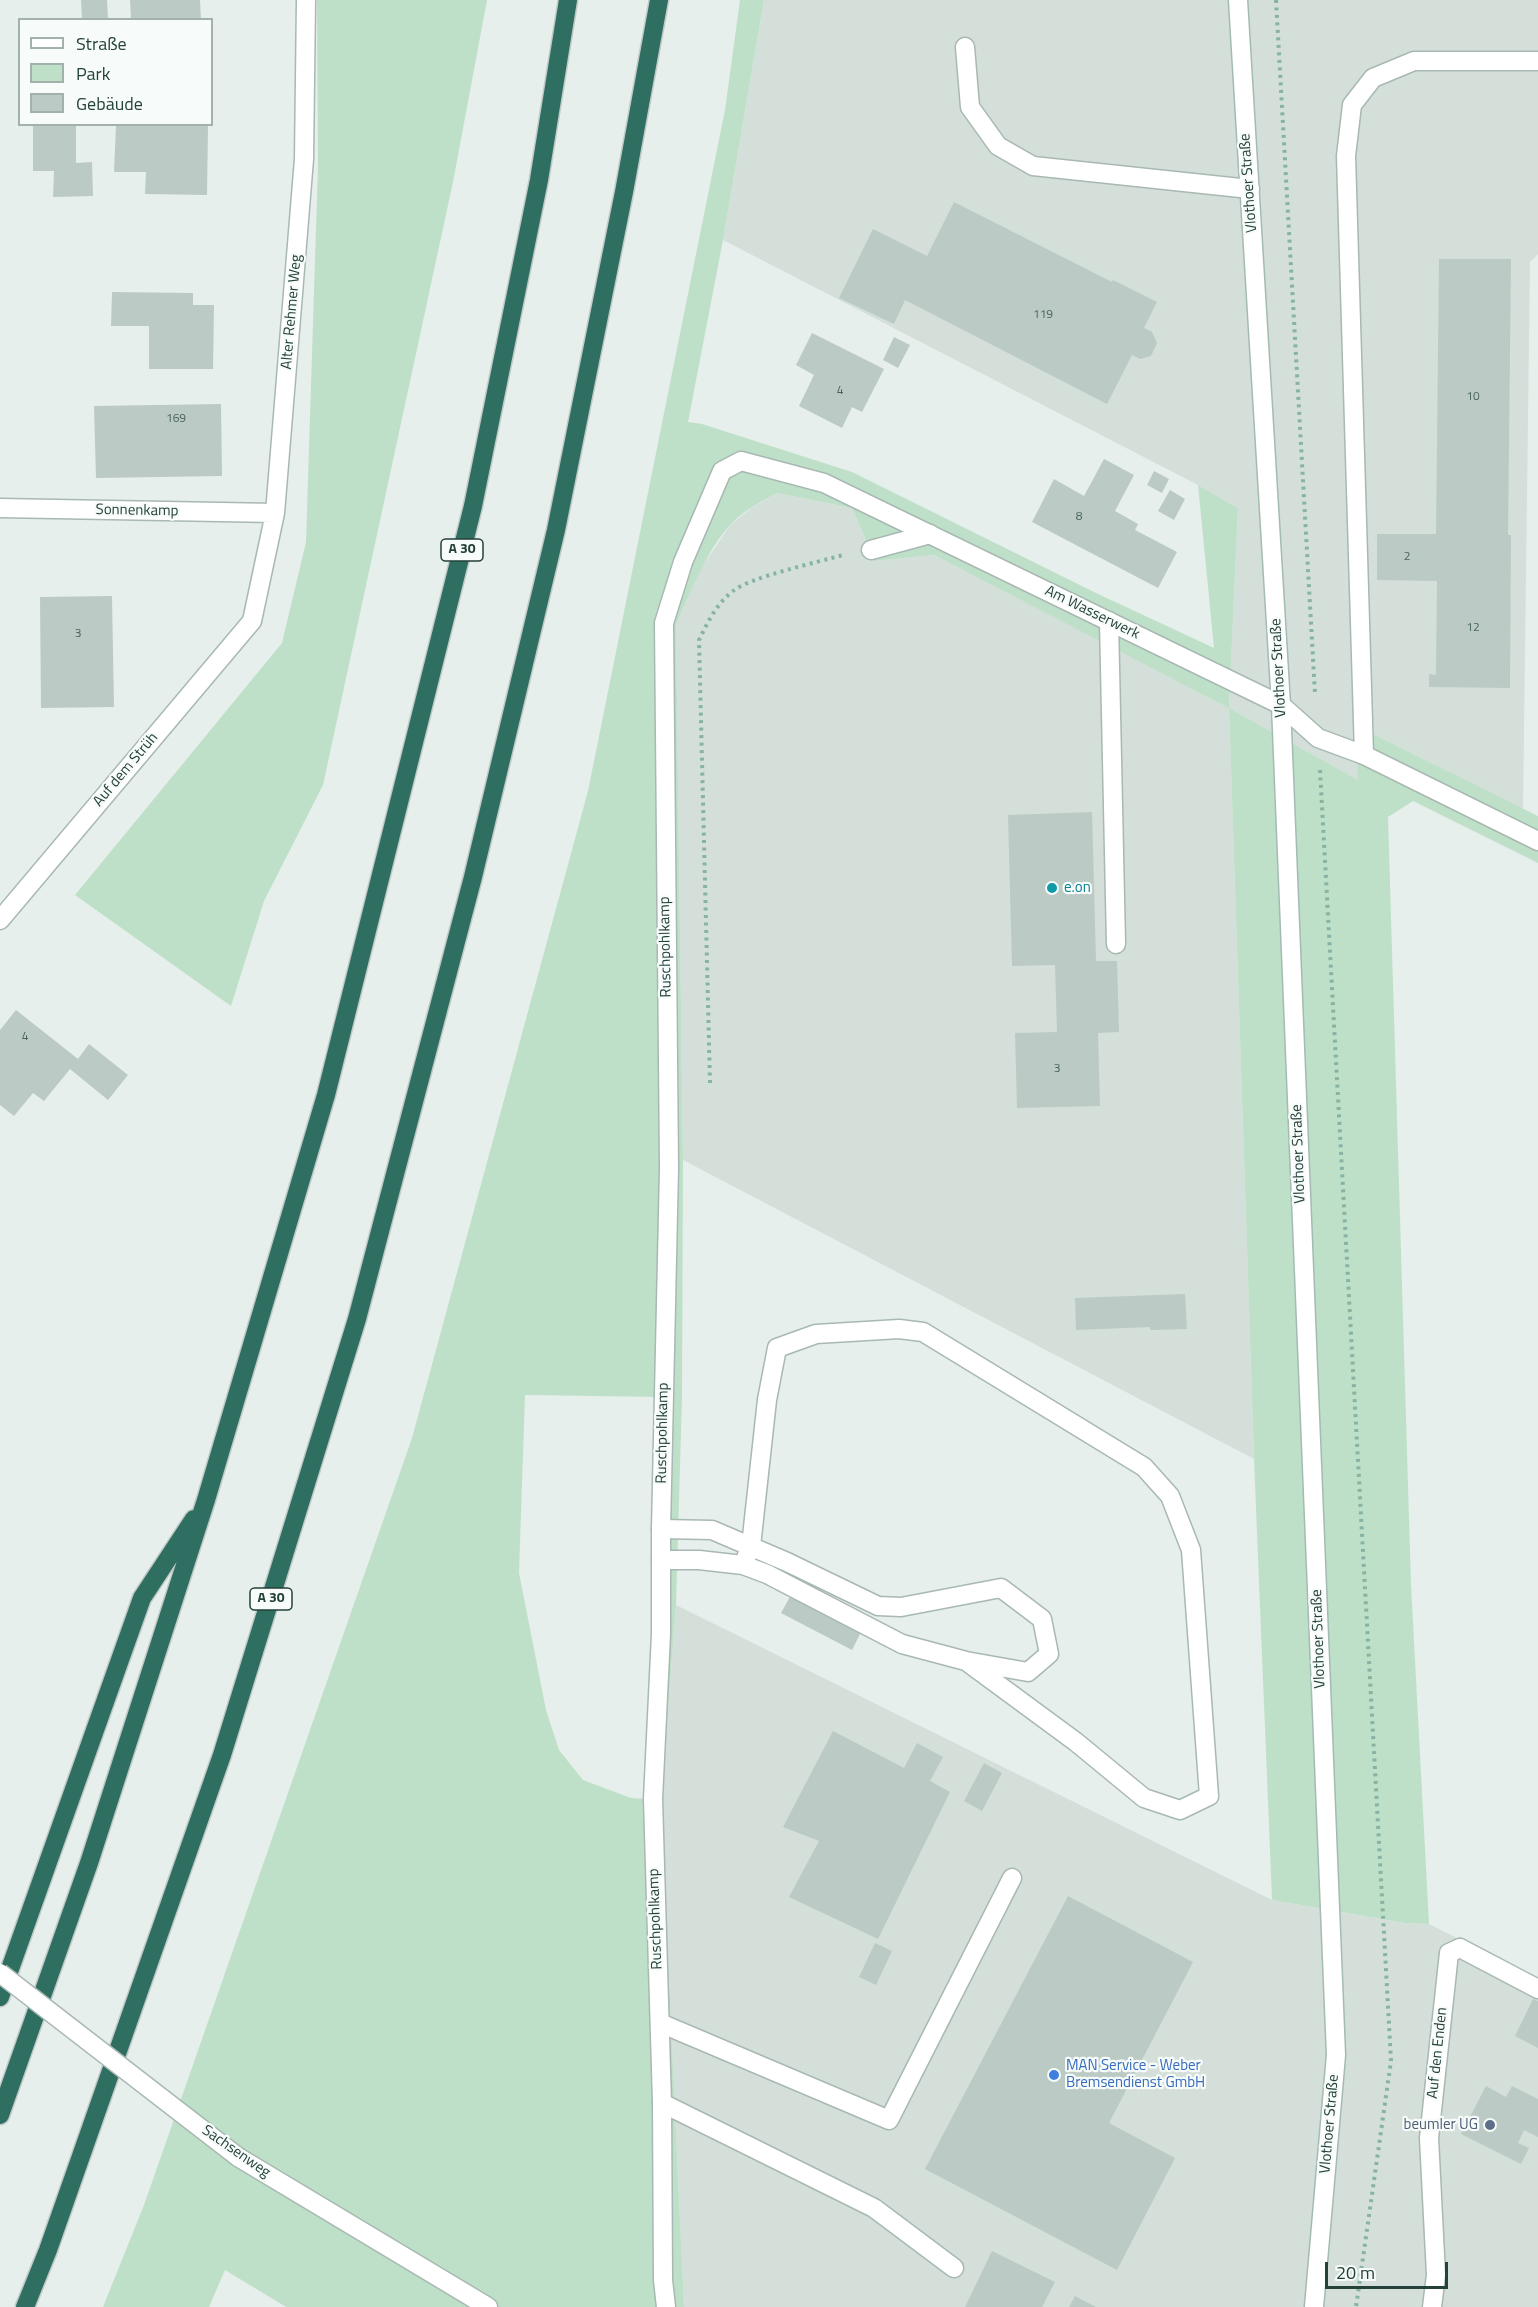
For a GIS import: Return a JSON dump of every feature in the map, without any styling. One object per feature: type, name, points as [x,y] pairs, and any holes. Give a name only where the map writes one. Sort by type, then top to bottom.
[{"type":"highway","name":"A 30","points":[[0,2115],[89,1863],[206,1500],[326,1095],[473,506],[539,180],[568,0]]},
{"type":"highway","name":"A 30","points":[[25,2307],[48,2250],[222,1755],[357,1319],[473,877],[556,530],[624,192],[659,0]]},
{"type":"highway","points":[[0,1997],[142,1598],[206,1500]]},
{"type":"street","name":"Alter Rehmer Weg","points":[[252,621],[275,513],[304,159],[306,0]]},
{"type":"street","name":"Vlothoer Straße","points":[[1238,0],[1281,705],[1336,2055],[1314,2307]]},
{"type":"street","points":[[965,47],[970,107],[998,146],[1033,166],[1250,189]]},
{"type":"street","points":[[1364,755],[1346,156],[1352,105],[1373,78],[1414,61],[1538,61]]},
{"type":"street","name":"Am Wasserwerk","points":[[683,562],[722,471],[741,461],[824,483],[1281,705],[1318,738],[1364,755],[1538,841]]},
{"type":"street","name":"Sonnenkamp","points":[[0,508],[275,513]]},
{"type":"street","points":[[871,550],[930,534]]},
{"type":"street","name":"Ruschpohlkamp","points":[[666,2307],[663,2280],[662,2103],[653,1799],[661,1634],[661,1529],[669,1168],[664,623],[683,562]]},
{"type":"street","name":"Auf dem Strüh","points":[[0,920],[252,621]]},
{"type":"street","points":[[1109,621],[1116,944]]},
{"type":"street","points":[[743,1565],[751,1546],[767,1400],[777,1348],[816,1334],[899,1329],[923,1332],[1144,1467],[1170,1496],[1191,1550],[1209,1796],[1180,1810],[1144,1798],[1076,1742],[966,1661]]},
{"type":"street","points":[[661,1529],[712,1530],[787,1562],[878,1606],[901,1607],[1001,1588],[1042,1619],[1049,1654],[1028,1672],[966,1661],[902,1644],[743,1565],[699,1560],[661,1560]]},
{"type":"street","points":[[660,2023],[889,2120],[1012,1878]]},
{"type":"street","name":"Auf den Enden","points":[[1432,2307],[1436,2275],[1429,2138],[1449,1953],[1460,1948],[1538,1989]]},
{"type":"street","name":"Sachsenweg","points":[[0,1972],[238,2157],[488,2307]]},
{"type":"street","points":[[662,2103],[874,2208],[954,2268]]},
{"type":"path","points":[[1276,0],[1390,2061],[1356,2307]]},
{"type":"path","points":[[710,1083],[699,640],[715,609],[734,589],[846,554],[871,550]]},
{"type":"shaded area","points":[[764,0],[1538,0],[1538,254],[1530,262],[1523,809],[1355,725],[1359,781],[1229,708],[1254,1459],[683,1160],[676,625],[701,568],[731,524],[753,507],[777,493],[852,508],[875,561],[934,555],[1229,707],[1238,508],[1198,485],[723,240]]},
{"type":"shaded area","points":[[676,1605],[1272,1900],[1403,1923],[1429,1924],[1538,1979],[1538,2307],[684,2307],[661,1803]]},
{"type":"green space","points":[[317,0],[487,0],[453,182],[323,785],[264,901],[231,1006],[75,895],[282,643],[306,542],[318,166]]},
{"type":"green space","points":[[740,0],[764,0],[723,240],[688,422],[702,424],[852,472],[1096,593],[1214,648],[1198,485],[1238,508],[1229,708],[934,555],[875,561],[852,508],[777,493],[741,515],[722,535],[700,572],[676,625],[683,1160],[682,1397],[676,1605],[661,1803],[684,2307],[286,2307],[225,2270],[209,2307],[103,2307],[144,2205],[412,1438],[588,791],[725,110]],"holes":[[[525,1395],[661,1397],[650,1799],[631,1798],[583,1780],[559,1750],[546,1710],[519,1573]]]},
{"type":"green space","points":[[1229,708],[1358,780],[1355,725],[1538,816],[1538,863],[1413,801],[1388,817],[1411,1585],[1429,1924],[1404,1923],[1272,1900],[1254,1459]]},
{"type":"building","points":[[81,0],[107,0],[108,18],[82,18]]},
{"type":"building","points":[[130,0],[200,0],[201,18],[131,18]]},
{"type":"building","points":[[33,126],[76,126],[76,163],[92,162],[93,196],[53,197],[54,171],[33,171]]},
{"type":"building","points":[[116,126],[208,126],[207,195],[145,194],[146,172],[114,172]]},
{"type":"building","points":[[954,202],[1112,282],[1113,280],[1157,302],[1144,328],[1152,332],[1157,343],[1151,356],[1140,359],[1132,355],[1107,404],[905,300],[894,324],[839,298],[873,229],[927,256]]},
{"type":"building","points":[[1439,259],[1511,259],[1508,535],[1511,535],[1510,688],[1429,687],[1429,674],[1436,675],[1437,581],[1377,580],[1377,534],[1436,534]]},
{"type":"building","points":[[112,292],[193,293],[193,305],[214,305],[213,369],[149,369],[149,326],[111,326]]},
{"type":"building","points":[[812,333],[884,369],[862,412],[852,407],[842,428],[799,406],[814,375],[796,365]]},
{"type":"building","points":[[894,337],[910,345],[898,368],[883,360]]},
{"type":"building","points":[[221,404],[222,476],[96,478],[94,406]]},
{"type":"building","points":[[1104,459],[1134,475],[1115,511],[1138,524],[1135,530],[1177,552],[1158,588],[1032,522],[1054,479],[1084,496]]},
{"type":"building","points":[[1154,471],[1169,479],[1162,493],[1147,485]]},
{"type":"building","points":[[1170,490],[1185,499],[1174,520],[1158,511]]},
{"type":"building","points":[[112,596],[114,707],[41,708],[40,597]]},
{"type":"building","points":[[1092,812],[1096,961],[1117,961],[1119,1032],[1098,1033],[1100,1106],[1017,1108],[1015,1033],[1057,1032],[1055,965],[1012,966],[1008,815]]},
{"type":"building","points":[[16,1010],[78,1059],[89,1044],[128,1075],[108,1100],[70,1069],[44,1101],[33,1093],[14,1116],[0,1105],[0,1030]]},
{"type":"building","points":[[1185,1294],[1187,1329],[1150,1330],[1150,1327],[1076,1330],[1075,1298]]},
{"type":"building","points":[[791,1595],[861,1632],[852,1650],[781,1613]]},
{"type":"building","points":[[833,1731],[904,1768],[917,1743],[943,1757],[930,1781],[950,1792],[878,1939],[789,1897],[819,1841],[783,1827]]},
{"type":"building","points":[[984,1763],[1002,1773],[982,1811],[964,1801]]},
{"type":"building","name":"MAN Service - Weber Bremsendienst GmbH","points":[[1068,1896],[1193,1962],[1109,2123],[1175,2158],[1117,2270],[925,2169]]},
{"type":"building","points":[[875,1943],[892,1951],[876,1985],[859,1977]]},
{"type":"building","points":[[1533,1999],[1538,2001],[1538,2048],[1515,2036]]},
{"type":"building","points":[[1486,2086],[1506,2097],[1512,2086],[1538,2099],[1538,2137],[1524,2130],[1518,2143],[1529,2148],[1521,2164],[1461,2134]]},
{"type":"building","points":[[992,2251],[1055,2282],[1042,2307],[965,2307]]},
{"type":"building","points":[[1075,2296],[1096,2307],[1069,2307]]},
{"type":"place","name":"e.on","points":[[1052,888]]},
{"type":"place","name":"MAN Service - Weber Bremsendienst GmbH","points":[[1054,2075]]},
{"type":"place","name":"beumler UG","points":[[1490,2125]]}]
